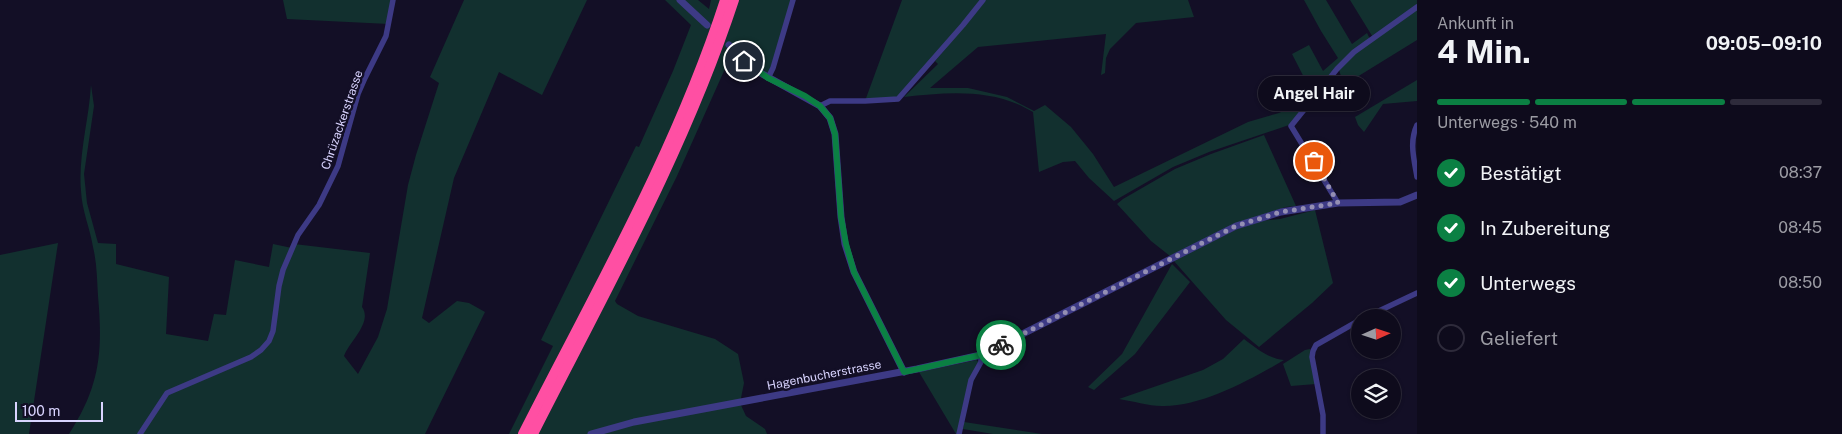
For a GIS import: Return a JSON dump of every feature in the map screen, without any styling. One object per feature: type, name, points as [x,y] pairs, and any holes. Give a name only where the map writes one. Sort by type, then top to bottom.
[{"type":"highway","points":[[523,434],[626,233],[664,153],[696,78],[725,0]]},
{"type":"highway","points":[[533,434],[657,188],[697,100],[734,0]]},
{"type":"street","name":"Chrüzackerstrasse","points":[[140,434],[167,393],[251,357],[269,341],[273,331],[278,286],[283,270],[298,235],[319,206],[338,166],[358,94],[386,36],[393,0]]},
{"type":"street","points":[[680,0],[706,25]]},
{"type":"street","points":[[768,78],[773,68],[793,0]]},
{"type":"street","points":[[820,106],[830,100],[865,101],[898,99],[983,0]]},
{"type":"street","points":[[1338,203],[1291,126],[1337,69],[1354,52],[1417,7]]},
{"type":"street","points":[[729,45],[744,61],[768,78],[805,96],[820,106],[830,118],[835,134],[841,217],[854,272],[904,372]]},
{"type":"street","points":[[1417,125],[1412,136],[1412,144],[1417,177]]},
{"type":"street","name":"Hagenbucherstrasse","points":[[591,434],[634,422],[904,372],[981,355],[1236,226],[1281,212],[1338,203],[1400,202],[1417,195]]},
{"type":"street","points":[[1383,309],[1417,293]]},
{"type":"street","points":[[1323,434],[1323,415],[1313,351],[1316,345],[1351,325]]},
{"type":"street","points":[[959,434],[971,380],[981,362],[981,355]]},
{"type":"green space","points":[[283,0],[393,0],[389,24],[287,19]]},
{"type":"green space","points":[[464,0],[587,0],[542,95],[499,72],[454,178],[422,318],[429,323],[457,301],[469,303],[485,312],[425,434],[69,434],[79,417],[93,384],[99,352],[100,334],[96,265],[83,206],[80,178],[91,85],[94,106],[84,174],[87,203],[98,243],[116,244],[116,264],[169,277],[166,334],[208,341],[214,314],[226,315],[235,260],[269,267],[273,244],[292,248],[294,244],[370,253],[362,307],[365,319],[344,356],[358,374],[378,337],[387,309],[408,185],[439,83],[430,77]]},
{"type":"green space","points":[[665,0],[698,0],[709,9],[711,0],[793,0],[768,78],[737,53],[724,71],[677,176],[615,301],[638,316],[715,339],[738,354],[744,383],[740,403],[746,416],[765,429],[767,434],[509,434],[553,346],[541,340],[636,146],[639,147],[691,25]]},
{"type":"green space","points":[[902,0],[1188,0],[1194,17],[1136,23],[1110,49],[1106,58],[1105,73],[1101,75],[1106,34],[978,47],[930,88],[968,88],[1007,97],[1034,111],[1045,105],[1071,127],[1093,154],[1114,187],[1248,122],[1279,113],[1296,105],[1311,91],[1292,54],[1309,45],[1323,71],[1338,58],[1304,0],[1326,0],[1352,44],[1367,33],[1370,39],[1354,52],[1289,125],[1209,152],[1173,167],[1114,201],[1089,178],[1075,161],[1063,162],[1039,172],[1033,112],[1018,104],[987,95],[954,93],[904,97],[938,64],[935,61],[948,46],[898,99],[865,101]]},
{"type":"green space","points":[[1350,0],[1417,0],[1417,40],[1344,85],[1339,70],[1354,54],[1374,39]]},
{"type":"green space","points":[[1417,80],[1417,101],[1383,104],[1364,132],[1358,125],[1355,117]]},
{"type":"green space","points":[[1264,135],[1296,206],[1271,212],[1170,256],[1151,241],[1117,204],[1175,169]]},
{"type":"green space","points":[[1315,210],[1333,283],[1259,347],[1226,320],[1173,260],[1237,229],[1259,221],[1280,219]]},
{"type":"green space","points":[[58,243],[29,434],[0,434],[0,255]]},
{"type":"green space","points":[[1172,264],[1190,282],[1135,354],[1094,390],[1088,387],[1122,354]]},
{"type":"green space","points":[[1244,339],[1258,350],[1284,360],[1226,391],[1193,402],[1162,406],[1119,399],[1203,370],[1223,359]]},
{"type":"green space","points":[[1310,349],[1316,384],[1291,386],[1283,364],[1305,350]]},
{"type":"green space","points":[[976,360],[979,362],[958,434],[956,434],[919,372]]},
{"type":"green space","points":[[964,422],[1042,434],[993,434],[963,429]]},
{"type":"way so far","points":[[1001,345],[1236,226],[1281,212],[1338,203],[1314,161]]},
{"type":"place","name":"Angel Hair","points":[[1314,161]]},
{"type":"route","points":[[744,61],[768,78],[805,96],[820,106],[830,118],[835,134],[841,217],[854,272],[904,372],[981,355],[1001,345]]}]
